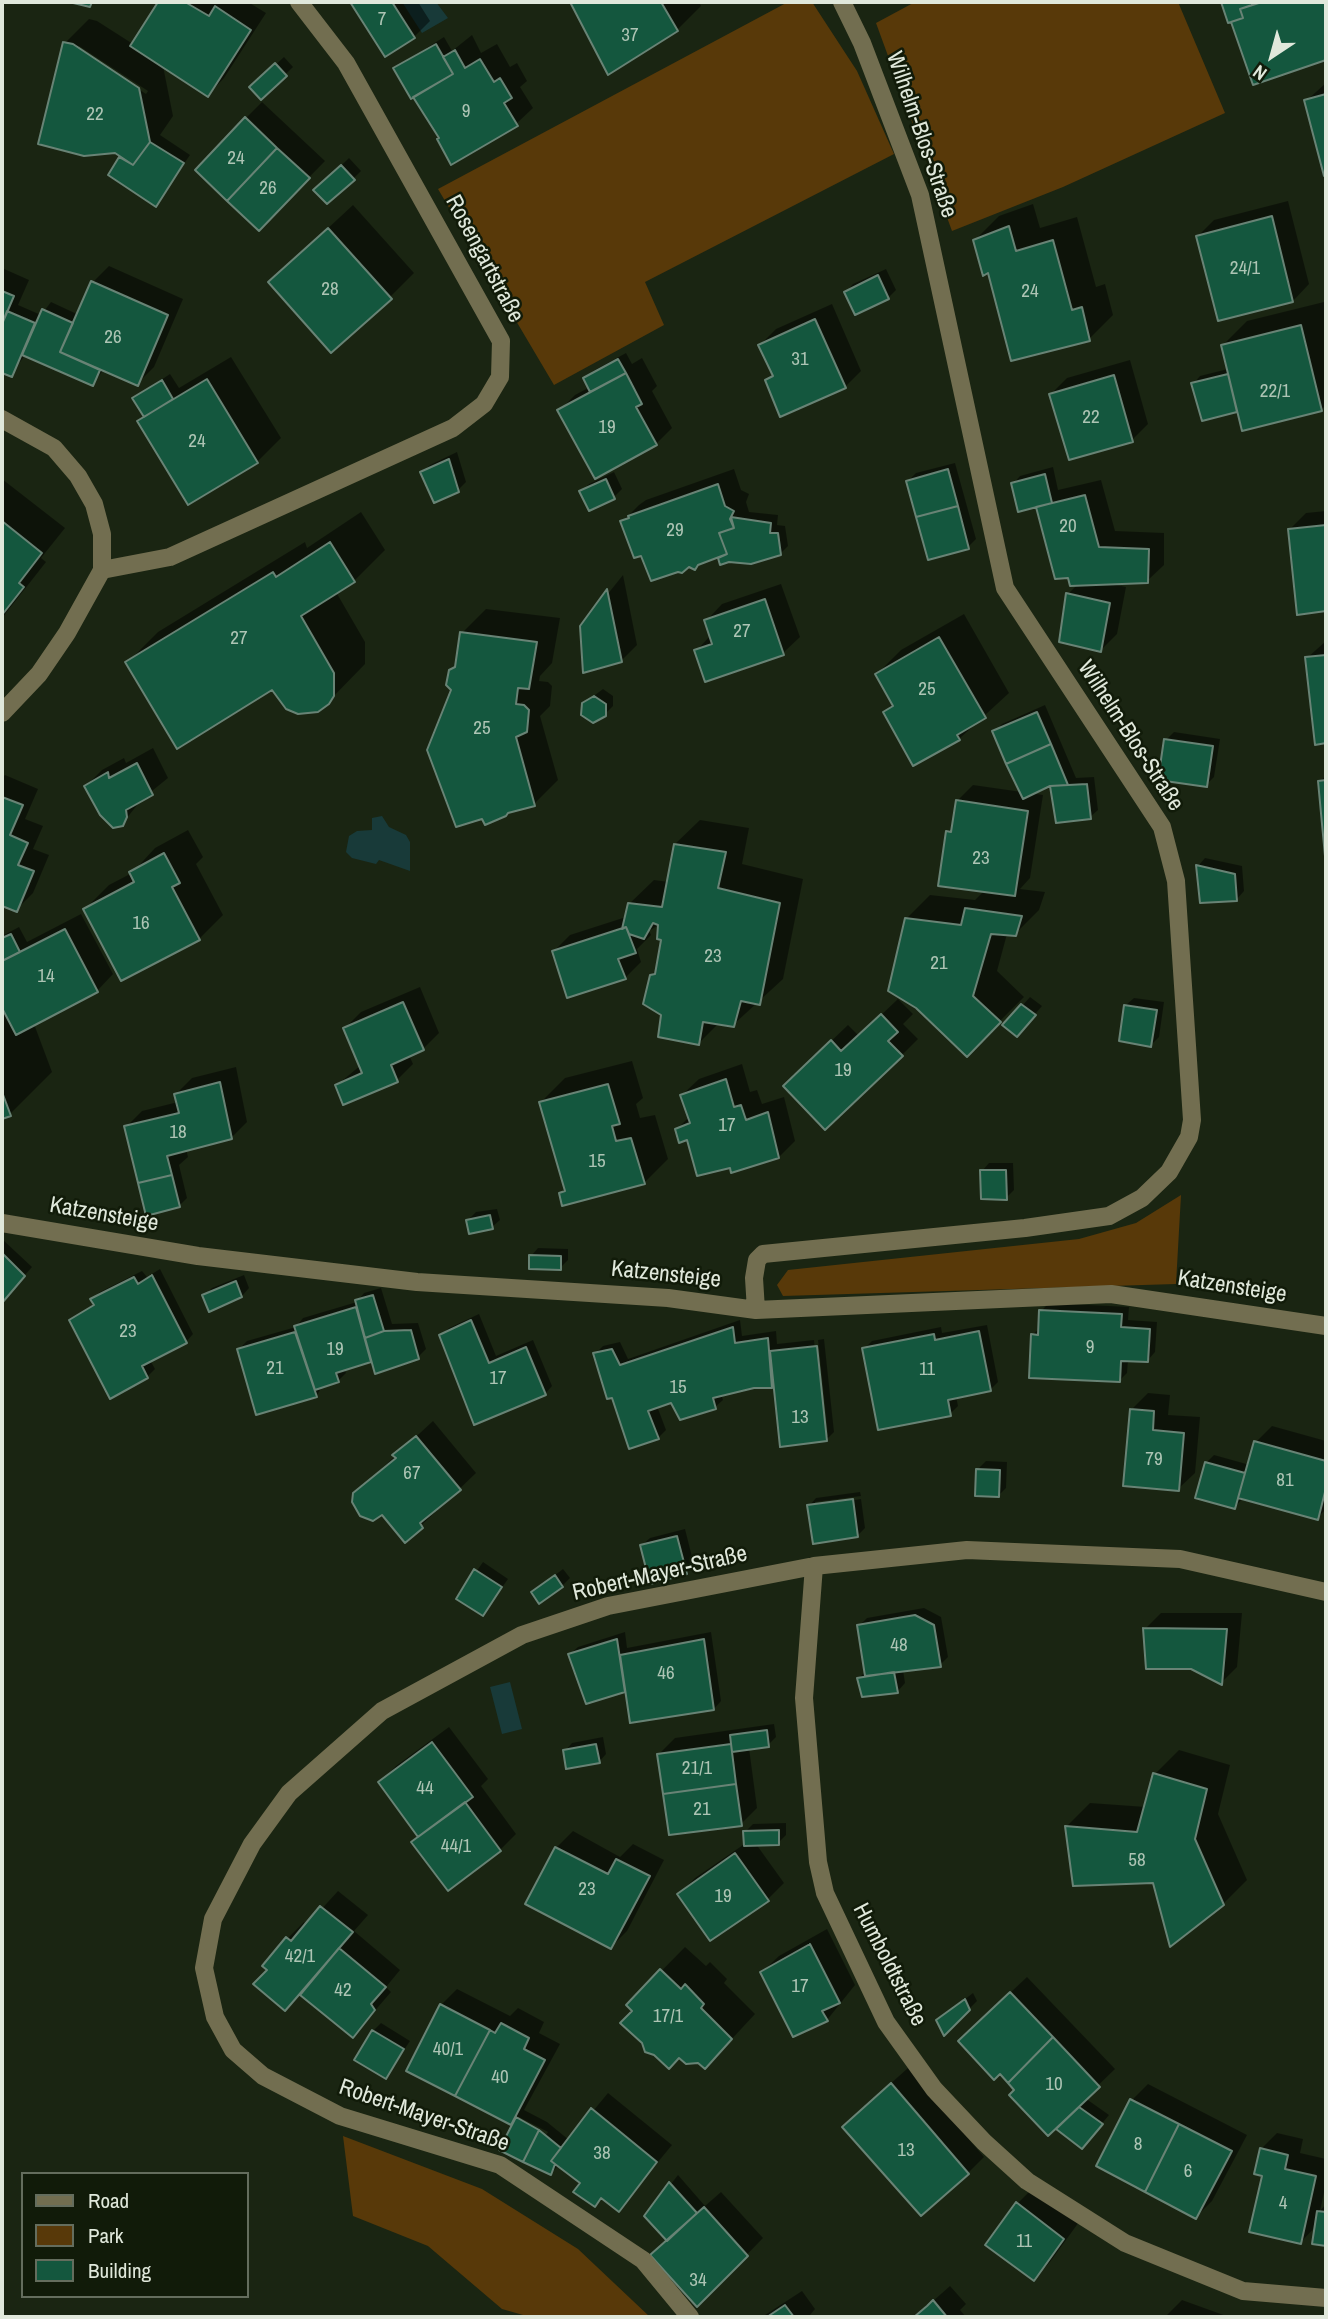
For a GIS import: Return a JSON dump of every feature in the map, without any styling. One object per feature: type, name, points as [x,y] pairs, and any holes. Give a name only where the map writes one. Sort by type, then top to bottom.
[{"type":"street","name":"Rosengartstraße","points":[[102,570],[170,557],[453,428],[484,404],[500,377],[501,341],[346,63],[299,2]]},
{"type":"street","name":"Wilhelm-Blos-Straße","points":[[756,1310],[754,1278],[757,1261],[763,1254],[1025,1228],[1109,1216],[1142,1198],[1169,1172],[1189,1137],[1192,1120],[1176,881],[1162,827],[1005,588],[920,195],[862,43],[842,2]]},
{"type":"street","points":[[2,419],[54,448],[78,476],[94,504],[102,534],[102,570],[67,633],[39,674],[2,713]]},
{"type":"street","name":"Katzensteige","points":[[2,1223],[198,1256],[390,1279],[668,1298],[756,1310],[1111,1294],[1326,1326]]},
{"type":"street","name":"Robert-Mayer-Straße","points":[[690,2317],[643,2260],[500,2165],[340,2116],[263,2076],[233,2050],[215,2017],[204,1968],[213,1919],[252,1843],[289,1793],[382,1711],[522,1635],[608,1605],[814,1566],[967,1550],[1180,1559],[1326,1592]]},
{"type":"street","name":"Humboldtstraße","points":[[814,1566],[804,1698],[818,1862],[825,1893],[886,2022],[934,2089],[984,2142],[1027,2181],[1125,2243],[1243,2291],[1326,2298]]},
{"type":"green space","points":[[788,2],[812,2],[857,71],[894,154],[645,282],[664,325],[554,385],[438,189]]},
{"type":"green space","points":[[915,2],[1178,2],[1225,113],[1063,187],[952,231],[876,23]]},
{"type":"green space","points":[[1181,1195],[1176,1284],[783,1296],[777,1285],[788,1270],[1079,1239],[1136,1223]]},
{"type":"green space","points":[[343,2136],[482,2189],[578,2249],[650,2317],[530,2317],[502,2309],[428,2246],[353,2216]]},
{"type":"water","points":[[402,2],[436,2],[448,18],[422,33]]},
{"type":"water","points":[[382,816],[389,827],[406,835],[410,842],[410,871],[379,860],[376,864],[352,858],[346,852],[349,836],[357,831],[372,830],[372,818]]},
{"type":"water","points":[[510,1682],[522,1729],[502,1734],[490,1687]]},
{"type":"building","points":[[69,2],[92,2],[90,7]]},
{"type":"building","points":[[158,2],[185,2],[209,16],[215,6],[251,30],[208,97],[130,46]]},
{"type":"building","points":[[350,2],[392,2],[415,38],[385,57]]},
{"type":"building","points":[[570,2],[661,2],[678,31],[608,75]]},
{"type":"building","points":[[1221,2],[1251,2],[1252,5],[1240,9],[1243,18],[1228,23]]},
{"type":"building","points":[[1262,2],[1326,2],[1326,60],[1253,85],[1231,22],[1243,18],[1240,9]]},
{"type":"building","points":[[63,42],[73,44],[139,88],[150,142],[133,165],[115,153],[84,156],[38,144]]},
{"type":"building","points":[[436,44],[453,74],[411,99],[393,68]]},
{"type":"building","points":[[455,50],[465,68],[480,59],[494,82],[500,78],[512,98],[504,103],[518,126],[451,165],[437,139],[439,138],[413,97],[453,74],[443,57]]},
{"type":"building","points":[[275,63],[287,76],[261,100],[249,87]]},
{"type":"building","points":[[1326,94],[1326,176],[1324,176],[1304,100]]},
{"type":"building","points":[[245,117],[277,148],[227,201],[195,170]]},
{"type":"building","points":[[150,142],[184,163],[156,207],[108,175],[119,157],[133,165]]},
{"type":"building","points":[[277,148],[310,178],[259,231],[227,201]]},
{"type":"building","points":[[341,165],[355,180],[327,204],[313,190]]},
{"type":"building","points":[[1272,216],[1293,302],[1218,321],[1196,236]]},
{"type":"building","points":[[1009,226],[1016,251],[1053,240],[1072,310],[1082,307],[1090,341],[1011,361],[988,273],[983,276],[973,240]]},
{"type":"building","points":[[328,228],[392,299],[331,353],[268,282]]},
{"type":"building","points":[[878,275],[889,299],[855,315],[844,292]]},
{"type":"building","points":[[91,281],[168,315],[138,386],[60,352]]},
{"type":"building","points":[[2,291],[14,296],[2,324]]},
{"type":"building","points":[[42,309],[73,323],[60,352],[100,370],[93,386],[22,355]]},
{"type":"building","points":[[7,311],[35,323],[12,377],[2,373],[2,324]]},
{"type":"building","points":[[815,319],[846,388],[780,417],[765,380],[773,376],[758,345]]},
{"type":"building","points":[[1301,325],[1322,411],[1242,431],[1221,345]]},
{"type":"building","points":[[618,359],[626,373],[590,392],[583,378]]},
{"type":"building","points":[[626,373],[642,404],[636,407],[657,445],[595,479],[557,410]]},
{"type":"building","points":[[1228,374],[1237,412],[1202,421],[1191,383]]},
{"type":"building","points":[[1114,375],[1133,442],[1069,460],[1049,394]]},
{"type":"building","points":[[207,379],[258,463],[188,505],[137,421]]},
{"type":"building","points":[[162,380],[173,399],[144,417],[132,398]]},
{"type":"building","points":[[449,459],[459,492],[434,503],[420,472]]},
{"type":"building","points":[[948,469],[958,506],[916,517],[906,481]]},
{"type":"building","points":[[1045,474],[1052,503],[1018,512],[1011,483]]},
{"type":"building","points":[[606,479],[615,499],[589,511],[579,491]]},
{"type":"building","points":[[718,484],[725,506],[734,511],[730,519],[734,528],[719,533],[727,554],[698,565],[695,570],[689,567],[682,573],[651,581],[641,556],[634,558],[620,521]]},
{"type":"building","points":[[1085,495],[1099,547],[1149,549],[1148,583],[1070,586],[1068,578],[1055,579],[1036,507]]},
{"type":"building","points":[[958,506],[969,549],[928,560],[916,517]]},
{"type":"building","points":[[731,517],[771,523],[770,533],[778,533],[781,555],[751,564],[729,562],[720,565],[718,558],[727,554],[719,533],[734,528]]},
{"type":"building","points":[[2,521],[42,553],[19,583],[24,587],[2,615]]},
{"type":"building","points":[[1326,525],[1326,611],[1297,615],[1288,529]]},
{"type":"building","points":[[330,542],[355,582],[301,616],[334,673],[334,696],[329,704],[318,712],[298,714],[286,709],[272,690],[177,749],[125,662],[273,572],[276,577]]},
{"type":"building","points":[[607,589],[622,662],[583,673],[580,626]]},
{"type":"building","points":[[1066,593],[1110,603],[1101,652],[1059,642]]},
{"type":"building","points":[[765,599],[784,655],[705,682],[694,650],[712,644],[704,620]]},
{"type":"building","points":[[460,632],[537,642],[529,689],[518,688],[516,704],[524,705],[529,710],[527,732],[516,737],[535,806],[508,813],[485,825],[482,819],[456,827],[427,750],[451,690],[446,685],[449,670],[455,667]]},
{"type":"building","points":[[939,637],[986,718],[957,735],[960,740],[913,766],[883,712],[893,706],[875,674]]},
{"type":"building","points":[[1326,655],[1326,743],[1315,745],[1305,657]]},
{"type":"building","points":[[594,696],[606,704],[606,716],[593,723],[581,715],[582,703]]},
{"type":"building","points":[[1037,712],[1051,744],[1006,764],[992,731]]},
{"type":"building","points":[[1164,739],[1213,746],[1207,787],[1158,780]]},
{"type":"building","points":[[1051,744],[1068,785],[1050,786],[1023,799],[1006,764]]},
{"type":"building","points":[[137,763],[153,795],[126,810],[127,817],[123,826],[113,828],[100,815],[84,786],[108,772],[109,778]]},
{"type":"building","points":[[1326,780],[1326,867],[1318,781]]},
{"type":"building","points":[[1087,784],[1091,819],[1056,823],[1050,786]]},
{"type":"building","points":[[2,797],[23,805],[10,835],[28,843],[18,865],[34,871],[17,912],[2,906]]},
{"type":"building","points":[[956,800],[1028,811],[1015,896],[938,886],[946,831],[951,832]]},
{"type":"building","points":[[674,844],[726,852],[718,888],[780,903],[760,1005],[741,1001],[734,1027],[703,1022],[699,1045],[658,1037],[661,1015],[643,1004],[650,975],[655,974],[661,940],[657,939],[658,925],[653,923],[644,939],[629,934],[626,927],[622,929],[628,903],[662,907]]},
{"type":"building","points":[[164,853],[180,883],[172,887],[200,940],[121,981],[83,909],[134,882],[129,872]]},
{"type":"building","points":[[1196,865],[1235,874],[1237,901],[1200,903]]},
{"type":"building","points":[[965,908],[1022,916],[1016,936],[991,934],[973,996],[1001,1022],[967,1057],[916,1008],[888,991],[905,918],[961,925]]},
{"type":"building","points":[[626,927],[636,953],[618,959],[626,979],[567,998],[552,951]]},
{"type":"building","points":[[65,929],[98,992],[16,1035],[2,1008],[2,961]]},
{"type":"building","points":[[11,934],[20,952],[2,961],[2,938]]},
{"type":"building","points":[[403,1002],[424,1050],[391,1065],[398,1082],[343,1105],[335,1085],[362,1073],[343,1028]]},
{"type":"building","points":[[1021,1004],[1036,1015],[1017,1037],[1002,1025]]},
{"type":"building","points":[[1124,1005],[1157,1010],[1151,1047],[1119,1041]]},
{"type":"building","points":[[881,1014],[898,1032],[888,1041],[903,1056],[825,1130],[783,1086],[831,1040],[841,1051]]},
{"type":"building","points":[[726,1079],[734,1107],[741,1105],[746,1120],[768,1112],[779,1158],[731,1173],[730,1168],[697,1176],[687,1140],[679,1143],[675,1129],[690,1123],[680,1095]]},
{"type":"building","points":[[220,1082],[232,1139],[167,1156],[172,1175],[138,1183],[124,1126],[179,1113],[174,1094]]},
{"type":"building","points":[[608,1084],[620,1124],[612,1126],[616,1141],[631,1138],[645,1184],[562,1206],[559,1193],[565,1191],[539,1102]]},
{"type":"building","points":[[2,1092],[11,1116],[2,1119]]},
{"type":"building","points":[[980,1170],[1006,1170],[1007,1200],[981,1199]]},
{"type":"building","points":[[172,1175],[180,1207],[146,1216],[138,1183]]},
{"type":"building","points":[[490,1215],[493,1229],[469,1234],[466,1220]]},
{"type":"building","points":[[2,1253],[25,1276],[2,1303]]},
{"type":"building","points":[[529,1255],[561,1256],[561,1270],[529,1269]]},
{"type":"building","points":[[152,1275],[187,1343],[142,1366],[148,1378],[110,1399],[69,1320],[94,1305],[90,1299],[134,1277],[138,1284]]},
{"type":"building","points":[[236,1281],[242,1297],[209,1312],[202,1295]]},
{"type":"building","points":[[373,1295],[384,1331],[365,1338],[355,1300]]},
{"type":"building","points":[[356,1307],[371,1362],[336,1373],[339,1382],[315,1390],[294,1326]]},
{"type":"building","points":[[1039,1310],[1122,1314],[1121,1327],[1150,1329],[1148,1362],[1121,1361],[1120,1382],[1029,1378],[1031,1334],[1038,1335]]},
{"type":"building","points":[[471,1320],[489,1363],[526,1347],[546,1395],[474,1425],[439,1335]]},
{"type":"building","points":[[733,1327],[735,1343],[768,1338],[772,1388],[754,1388],[713,1398],[716,1409],[680,1420],[671,1403],[648,1411],[659,1439],[629,1449],[612,1398],[607,1399],[593,1353],[612,1349],[620,1365]]},
{"type":"building","points":[[411,1330],[419,1359],[375,1374],[365,1338],[384,1331]]},
{"type":"building","points":[[979,1331],[991,1391],[948,1400],[951,1416],[878,1430],[862,1348],[934,1334],[935,1340]]},
{"type":"building","points":[[295,1332],[317,1397],[256,1415],[237,1349]]},
{"type":"building","points":[[817,1346],[827,1441],[780,1447],[770,1351]]},
{"type":"building","points":[[1130,1409],[1154,1411],[1153,1430],[1184,1433],[1179,1491],[1123,1486]]},
{"type":"building","points":[[416,1436],[461,1490],[420,1523],[423,1528],[405,1543],[382,1515],[373,1521],[360,1516],[352,1502],[353,1493],[396,1458],[392,1455]]},
{"type":"building","points":[[1254,1441],[1326,1461],[1326,1488],[1318,1520],[1238,1498]]},
{"type":"building","points":[[1205,1462],[1245,1473],[1235,1509],[1195,1498]]},
{"type":"building","points":[[976,1469],[1000,1470],[999,1497],[975,1496]]},
{"type":"building","points":[[853,1499],[858,1537],[813,1544],[807,1505]]},
{"type":"building","points":[[677,1536],[687,1574],[650,1584],[640,1545]]},
{"type":"building","points":[[474,1569],[502,1587],[483,1616],[456,1599]]},
{"type":"building","points":[[555,1575],[563,1587],[539,1604],[531,1592]]},
{"type":"building","points":[[915,1615],[934,1625],[941,1667],[865,1676],[857,1625]]},
{"type":"building","points":[[1143,1628],[1227,1629],[1222,1685],[1191,1669],[1146,1669]]},
{"type":"building","points":[[617,1639],[625,1692],[586,1704],[568,1654]]},
{"type":"building","points":[[704,1639],[714,1710],[630,1723],[620,1655]]},
{"type":"building","points":[[894,1672],[898,1693],[862,1697],[857,1678]]},
{"type":"building","points":[[767,1730],[769,1747],[732,1752],[730,1735]]},
{"type":"building","points":[[432,1742],[473,1797],[418,1837],[378,1782]]},
{"type":"building","points":[[596,1744],[600,1763],[566,1769],[563,1750]]},
{"type":"building","points":[[731,1744],[736,1784],[663,1794],[657,1754]]},
{"type":"building","points":[[1153,1773],[1207,1789],[1195,1839],[1224,1905],[1170,1947],[1153,1883],[1073,1886],[1065,1826],[1137,1832]]},
{"type":"building","points":[[736,1784],[742,1826],[669,1835],[663,1794]]},
{"type":"building","points":[[465,1802],[501,1851],[448,1891],[411,1842]]},
{"type":"building","points":[[779,1830],[779,1845],[744,1846],[743,1831]]},
{"type":"building","points":[[555,1847],[608,1874],[616,1859],[650,1876],[611,1949],[525,1904]]},
{"type":"building","points":[[735,1853],[769,1901],[710,1941],[677,1894]]},
{"type":"building","points":[[320,1906],[353,1932],[285,2011],[253,1984],[267,1970],[262,1966],[286,1937],[291,1941]]},
{"type":"building","points":[[810,1944],[840,2003],[822,2011],[828,2021],[793,2037],[760,1972]]},
{"type":"building","points":[[339,1948],[386,1987],[371,2004],[375,2010],[353,2038],[300,1995]]},
{"type":"building","points":[[660,1969],[681,1989],[685,1984],[704,2004],[701,2008],[732,2039],[705,2069],[698,2063],[686,2064],[679,2058],[669,2069],[654,2055],[645,2052],[642,2043],[620,2023],[632,2011],[626,2005]]},
{"type":"building","points":[[1010,1992],[1053,2037],[1008,2083],[1000,2074],[994,2080],[958,2041]]},
{"type":"building","points":[[965,1999],[970,2010],[944,2036],[936,2020]]},
{"type":"building","points":[[440,2004],[490,2030],[455,2096],[406,2071]]},
{"type":"building","points":[[501,2023],[529,2038],[524,2049],[545,2060],[511,2125],[455,2096],[490,2030],[495,2033]]},
{"type":"building","points":[[372,2030],[404,2049],[386,2079],[354,2060]]},
{"type":"building","points":[[1053,2037],[1100,2087],[1048,2136],[1009,2095],[1014,2090],[1008,2083]]},
{"type":"building","points":[[891,2083],[969,2174],[921,2216],[842,2127]]},
{"type":"building","points":[[1130,2099],[1179,2124],[1145,2192],[1096,2166]]},
{"type":"building","points":[[1079,2107],[1103,2124],[1082,2149],[1056,2129]]},
{"type":"building","points":[[591,2108],[657,2162],[619,2212],[601,2198],[595,2207],[573,2192],[580,2183],[551,2161]]},
{"type":"building","points":[[516,2117],[539,2130],[523,2162],[499,2150]]},
{"type":"building","points":[[1179,2124],[1232,2151],[1196,2219],[1145,2192]]},
{"type":"building","points":[[539,2130],[561,2148],[551,2161],[555,2164],[551,2175],[523,2162]]},
{"type":"building","points":[[1260,2148],[1288,2155],[1285,2169],[1316,2176],[1301,2244],[1249,2232],[1262,2176],[1254,2174]]},
{"type":"building","points":[[669,2182],[697,2213],[667,2241],[644,2216]]},
{"type":"building","points":[[1016,2202],[1064,2239],[1034,2281],[985,2245]]},
{"type":"building","points":[[704,2207],[748,2256],[697,2307],[650,2255]]},
{"type":"building","points":[[1317,2211],[1326,2212],[1326,2246],[1312,2244]]},
{"type":"building","points":[[933,2300],[947,2317],[914,2317],[927,2306]]},
{"type":"building","points":[[785,2305],[794,2317],[767,2317]]}]
